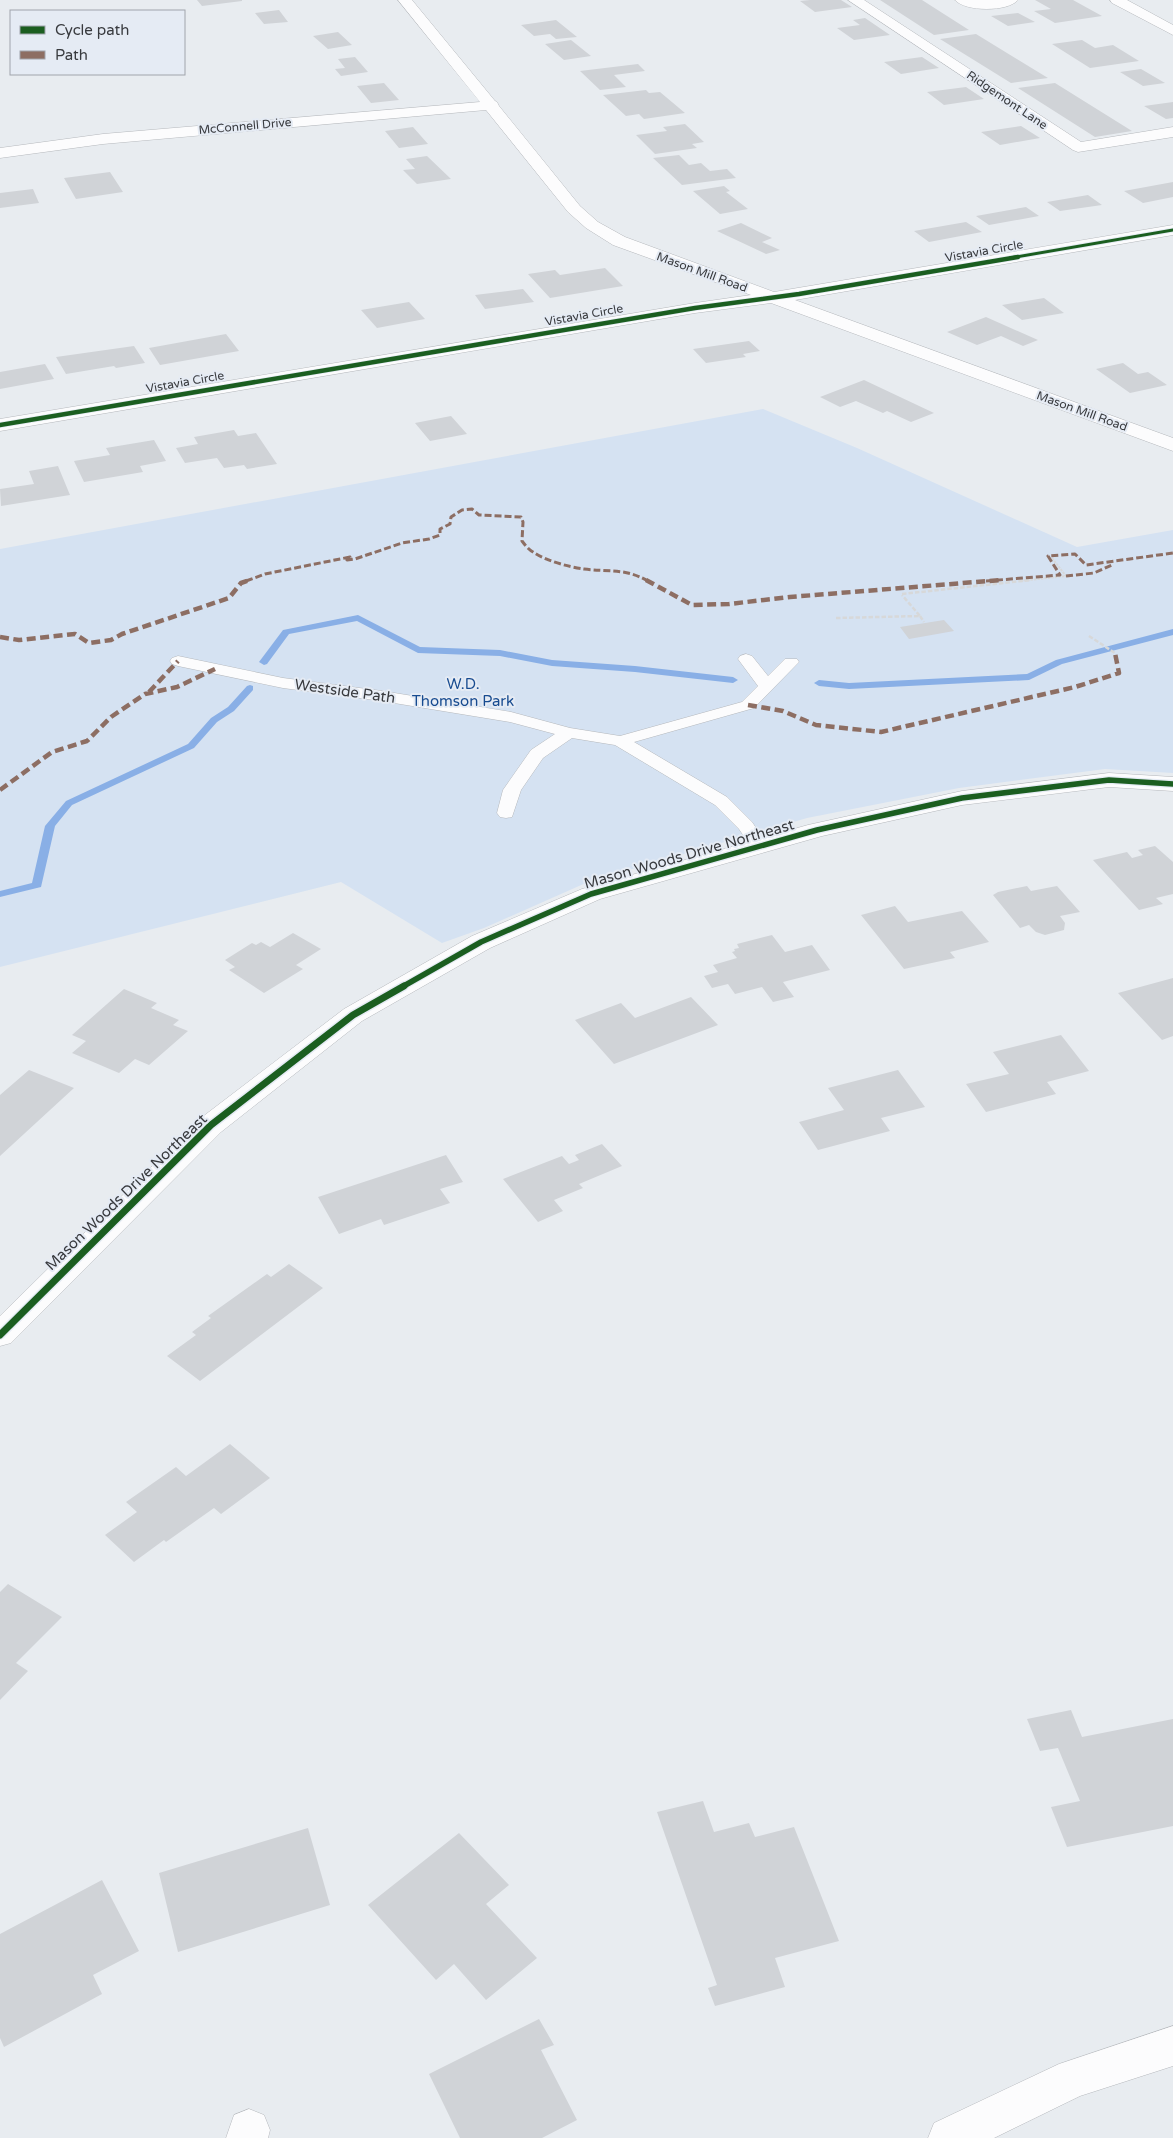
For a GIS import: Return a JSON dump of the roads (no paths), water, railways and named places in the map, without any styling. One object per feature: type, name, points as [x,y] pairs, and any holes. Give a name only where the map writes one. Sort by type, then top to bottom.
[{"type":"street","name":"Mason Mill Road","points":[[405,0],[492,105],[574,209],[592,225],[618,241],[1173,445]]},
{"type":"street","name":"Ridgemont Lane","points":[[855,0],[1078,147],[1173,132]]},
{"type":"street","points":[[962,0],[985,4],[997,4],[1011,0]]},
{"type":"street","points":[[1117,0],[1173,30]]},
{"type":"street","name":"McConnell Drive","points":[[0,153],[103,139],[492,105]]},
{"type":"street","name":"Vistavia Circle","points":[[0,425],[1173,230]]},
{"type":"street","name":"Mason Woods Drive Northeast","points":[[0,1335],[212,1126],[353,1015],[481,942],[590,894],[753,836],[817,830],[962,798],[1109,780],[1173,784]]},
{"type":"street","points":[[949,2138],[1073,2078],[1173,2046]]},
{"type":"lane","points":[[746,659],[767,686]]},
{"type":"lane","name":"Westside Path","points":[[178,661],[283,683],[382,696],[512,717],[569,733],[620,741],[721,801],[753,836]]},
{"type":"lane","points":[[620,741],[748,705],[791,662]]},
{"type":"lane","points":[[506,813],[512,790],[537,754],[569,733]]},
{"type":"waterway","points":[[264,662],[286,632],[358,618],[418,650],[500,653],[552,663],[635,669],[733,680]]},
{"type":"waterway","points":[[819,683],[849,686],[1029,677],[1059,662],[1173,632]]},
{"type":"waterway","points":[[0,894],[37,885],[50,826],[69,803],[191,746],[214,720],[231,709],[250,688]]},
{"type":"park label","name":"W.D. Thomson Park","points":[[463,692]]}]
